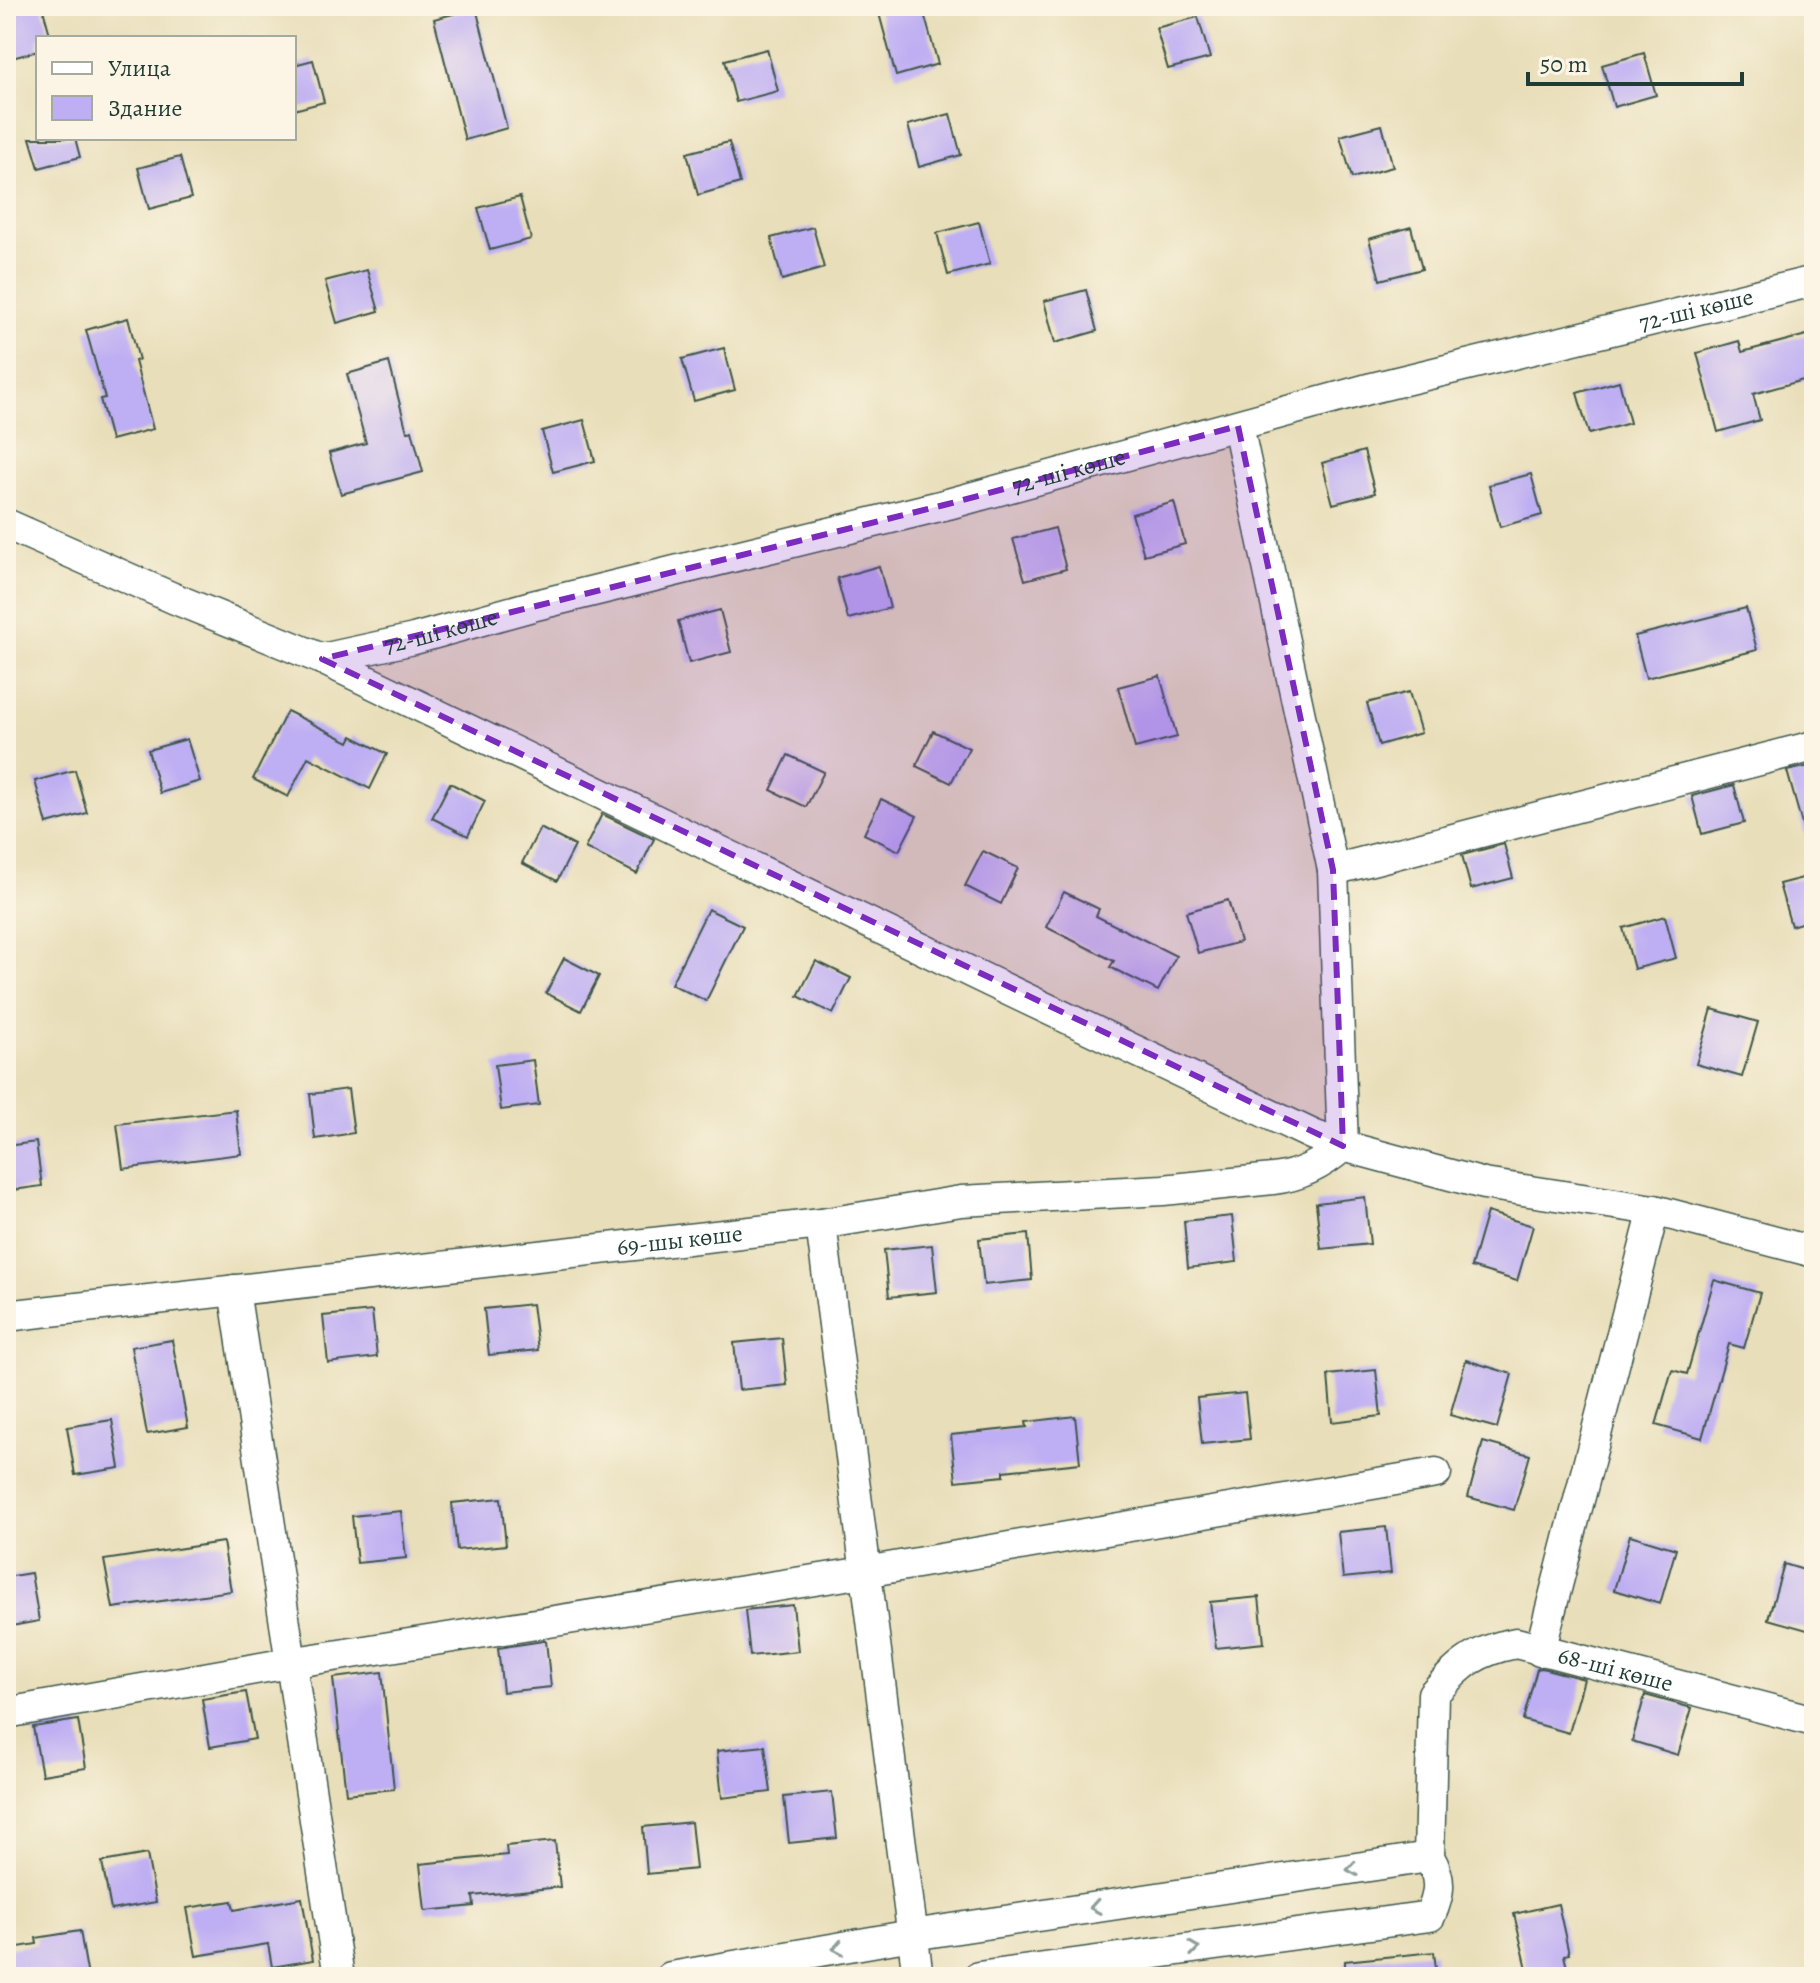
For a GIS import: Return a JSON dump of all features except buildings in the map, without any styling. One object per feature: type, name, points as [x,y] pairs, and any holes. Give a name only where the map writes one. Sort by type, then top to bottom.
[{"type":"street","name":"72-ші көше","points":[[322,659],[414,639],[532,606],[948,504],[1387,385],[1814,281]]},
{"type":"street","points":[[1238,426],[1333,870],[1343,1146]]},
{"type":"street","points":[[6,524],[159,593],[322,659],[1313,1135],[1484,1184],[1654,1210],[1814,1252]]},
{"type":"street","points":[[1333,870],[1814,746]]},
{"type":"street","name":"69-шы көше","points":[[6,1316],[821,1224],[961,1201],[1163,1190],[1291,1177],[1328,1160],[1343,1146]]},
{"type":"street","points":[[1540,1651],[1654,1210]]},
{"type":"street","points":[[821,1224],[918,1977]]},
{"type":"street","points":[[234,1290],[339,1977]]},
{"type":"street","points":[[6,1713],[289,1663],[865,1572],[1436,1473]]},
{"type":"street","name":"68-ші көше","points":[[1429,1857],[1433,1694],[1460,1665],[1489,1648],[1516,1643],[1814,1721]]},
{"type":"street","points":[[671,1977],[912,1935],[1429,1857],[1438,1872],[1439,1895],[1430,1916],[978,1977]]},
{"type":"highlighted area","points":[[1238,426],[1333,870],[1343,1146],[322,659],[948,504]]}]
